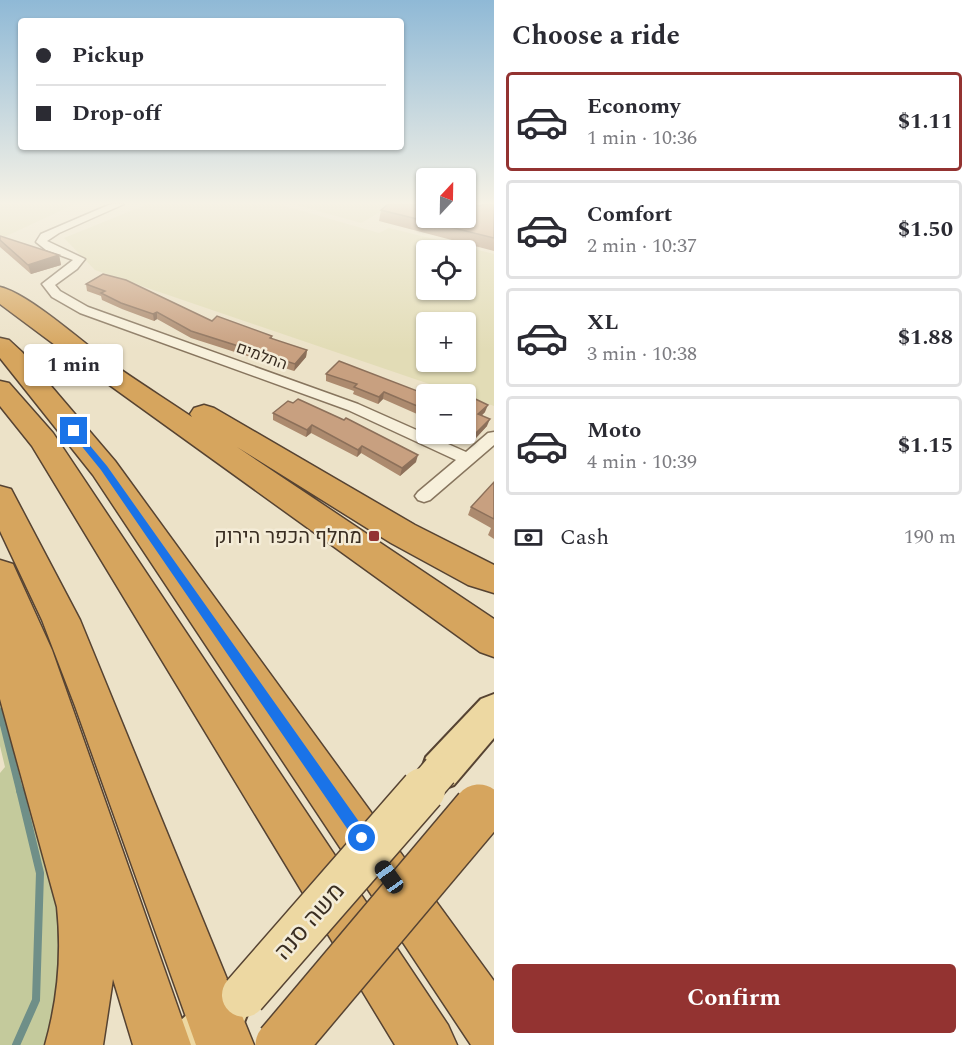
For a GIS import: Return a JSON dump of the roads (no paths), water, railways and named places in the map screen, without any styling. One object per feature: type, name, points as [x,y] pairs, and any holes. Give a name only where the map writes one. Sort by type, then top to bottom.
[{"type":"highway","points":[[0,294],[18,331],[13,357],[104,468],[494,1029]]},
{"type":"highway","points":[[18,331],[108,356],[404,534],[464,567],[494,579]]},
{"type":"highway","points":[[18,331],[99,366],[494,640]]},
{"type":"highway","points":[[0,389],[43,440],[428,1045]]},
{"type":"highway","points":[[0,497],[70,641],[219,1027]]},
{"type":"highway","points":[[0,574],[33,650],[162,1045]]},
{"type":"highway","points":[[0,630],[83,907],[88,981],[74,1045]]},
{"type":"highway","points":[[282,1045],[487,800]]},
{"type":"main road","name":"משה סנה","points":[[219,1027],[466,751],[494,711]]},
{"type":"street","name":"התלמים","points":[[65,253],[79,259],[75,267],[61,273],[48,284],[56,294],[84,310],[353,407],[466,459]]},
{"type":"street","points":[[424,496],[494,437]]},
{"type":"waterway","points":[[0,711],[20,792]]},
{"type":"waterway","points":[[16,1045],[36,1000],[40,873],[20,790]]},
{"type":"place","name":"מחלף הכפר הירוק","points":[[374,536]]}]
